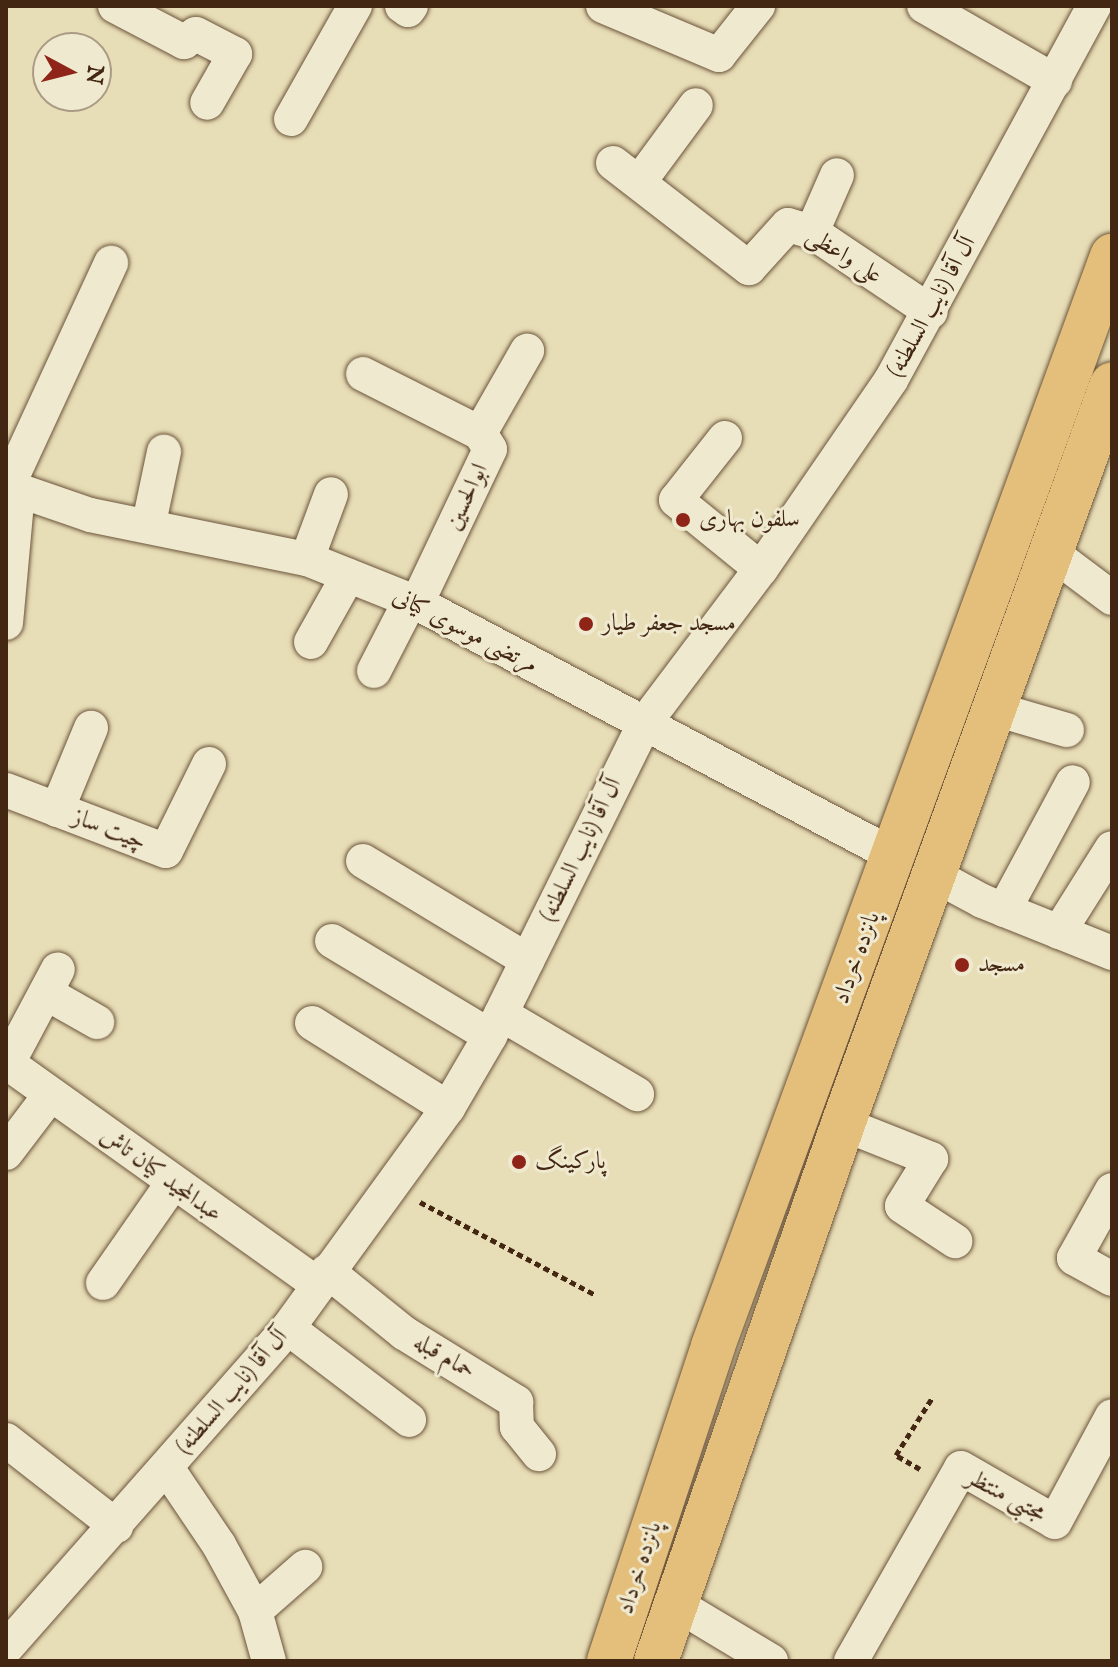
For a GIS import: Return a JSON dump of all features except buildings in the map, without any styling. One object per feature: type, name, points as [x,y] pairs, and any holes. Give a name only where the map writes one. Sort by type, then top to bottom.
[{"type":"main road","name":"پانزده خرداد","points":[[609,1661],[696,1399],[1108,276]]},
{"type":"main road","name":"پانزده خرداد","points":[[656,1661],[843,1124],[1111,387]]},
{"type":"main road","points":[[696,1399],[742,1412]]},
{"type":"street","points":[[115,6],[184,42],[196,34],[235,54],[207,103]]},
{"type":"street","points":[[291,119],[355,6]]},
{"type":"street","points":[[402,6],[408,10],[411,6]]},
{"type":"street","points":[[603,6],[719,55],[758,6]]},
{"type":"street","points":[[924,6],[1055,81]]},
{"type":"street","name":"آل آقا (نایب السلطنه)","points":[[6,1648],[288,1328],[322,1278],[394,1188],[448,1108],[495,1025],[644,724],[761,569],[891,380],[931,312],[1094,6]]},
{"type":"street","name":"علی واعظی","points":[[696,105],[626,172],[749,268],[788,225],[812,232],[931,312]]},
{"type":"street","points":[[812,232],[837,175]]},
{"type":"street","points":[[6,623],[11,488],[111,263]]},
{"type":"street","name":"ابوالحسین","points":[[414,602],[490,449],[480,433],[527,351]]},
{"type":"street","points":[[363,374],[480,433]]},
{"type":"street","points":[[725,438],[676,500],[761,569]]},
{"type":"street","points":[[149,523],[164,452]]},
{"type":"street","name":"مرتضی موسوی کیانی","points":[[11,488],[90,515],[149,523],[307,559],[414,602],[895,856]]},
{"type":"street","points":[[307,559],[331,494]]},
{"type":"street","points":[[1052,553],[1112,598]]},
{"type":"street","points":[[311,642],[348,576]]},
{"type":"street","points":[[374,671],[414,602]]},
{"type":"street","points":[[995,709],[1067,730]]},
{"type":"street","points":[[57,810],[91,728]]},
{"type":"street","name":"چیت ساز","points":[[6,790],[166,851],[209,764]]},
{"type":"street","points":[[1004,910],[1073,782]]},
{"type":"street","points":[[1059,932],[1112,848]]},
{"type":"street","points":[[363,861],[527,960]]},
{"type":"street","points":[[934,875],[1004,910],[1112,953]]},
{"type":"street","points":[[332,941],[637,1094]]},
{"type":"street","points":[[7,1062],[52,981],[97,1022]]},
{"type":"street","points":[[312,1023],[448,1108]]},
{"type":"street","name":"عبدالمجید کیان تاش","points":[[7,1062],[172,1184],[322,1278]]},
{"type":"street","points":[[6,1153],[50,1095]]},
{"type":"street","points":[[843,1124],[931,1159],[902,1206],[955,1241]]},
{"type":"street","points":[[103,1283],[172,1184]]},
{"type":"street","points":[[1112,1190],[1074,1258],[1112,1279]]},
{"type":"street","name":"حمام قبله","points":[[322,1278],[516,1402],[517,1427],[539,1454]]},
{"type":"street","points":[[288,1328],[409,1420]]},
{"type":"street","name":"مجتبی منتظر","points":[[851,1661],[961,1468],[1055,1522],[1112,1416]]},
{"type":"street","points":[[6,1440],[116,1526]]},
{"type":"street","points":[[167,1468],[219,1545],[255,1611],[269,1661]]},
{"type":"street","points":[[255,1611],[305,1567]]},
{"type":"street","points":[[676,1604],[769,1660]]},
{"type":"path","points":[[394,1188],[596,1295]]},
{"type":"path","points":[[932,1398],[896,1455],[950,1487]]},
{"type":"place","name":"سلفون بهاری","points":[[683,520]]},
{"type":"place","name":"مسجد جعفر طیار","points":[[586,624]]},
{"type":"place","name":"مسجد","points":[[962,965]]},
{"type":"place","name":"پارکینگ","points":[[519,1162]]}]
